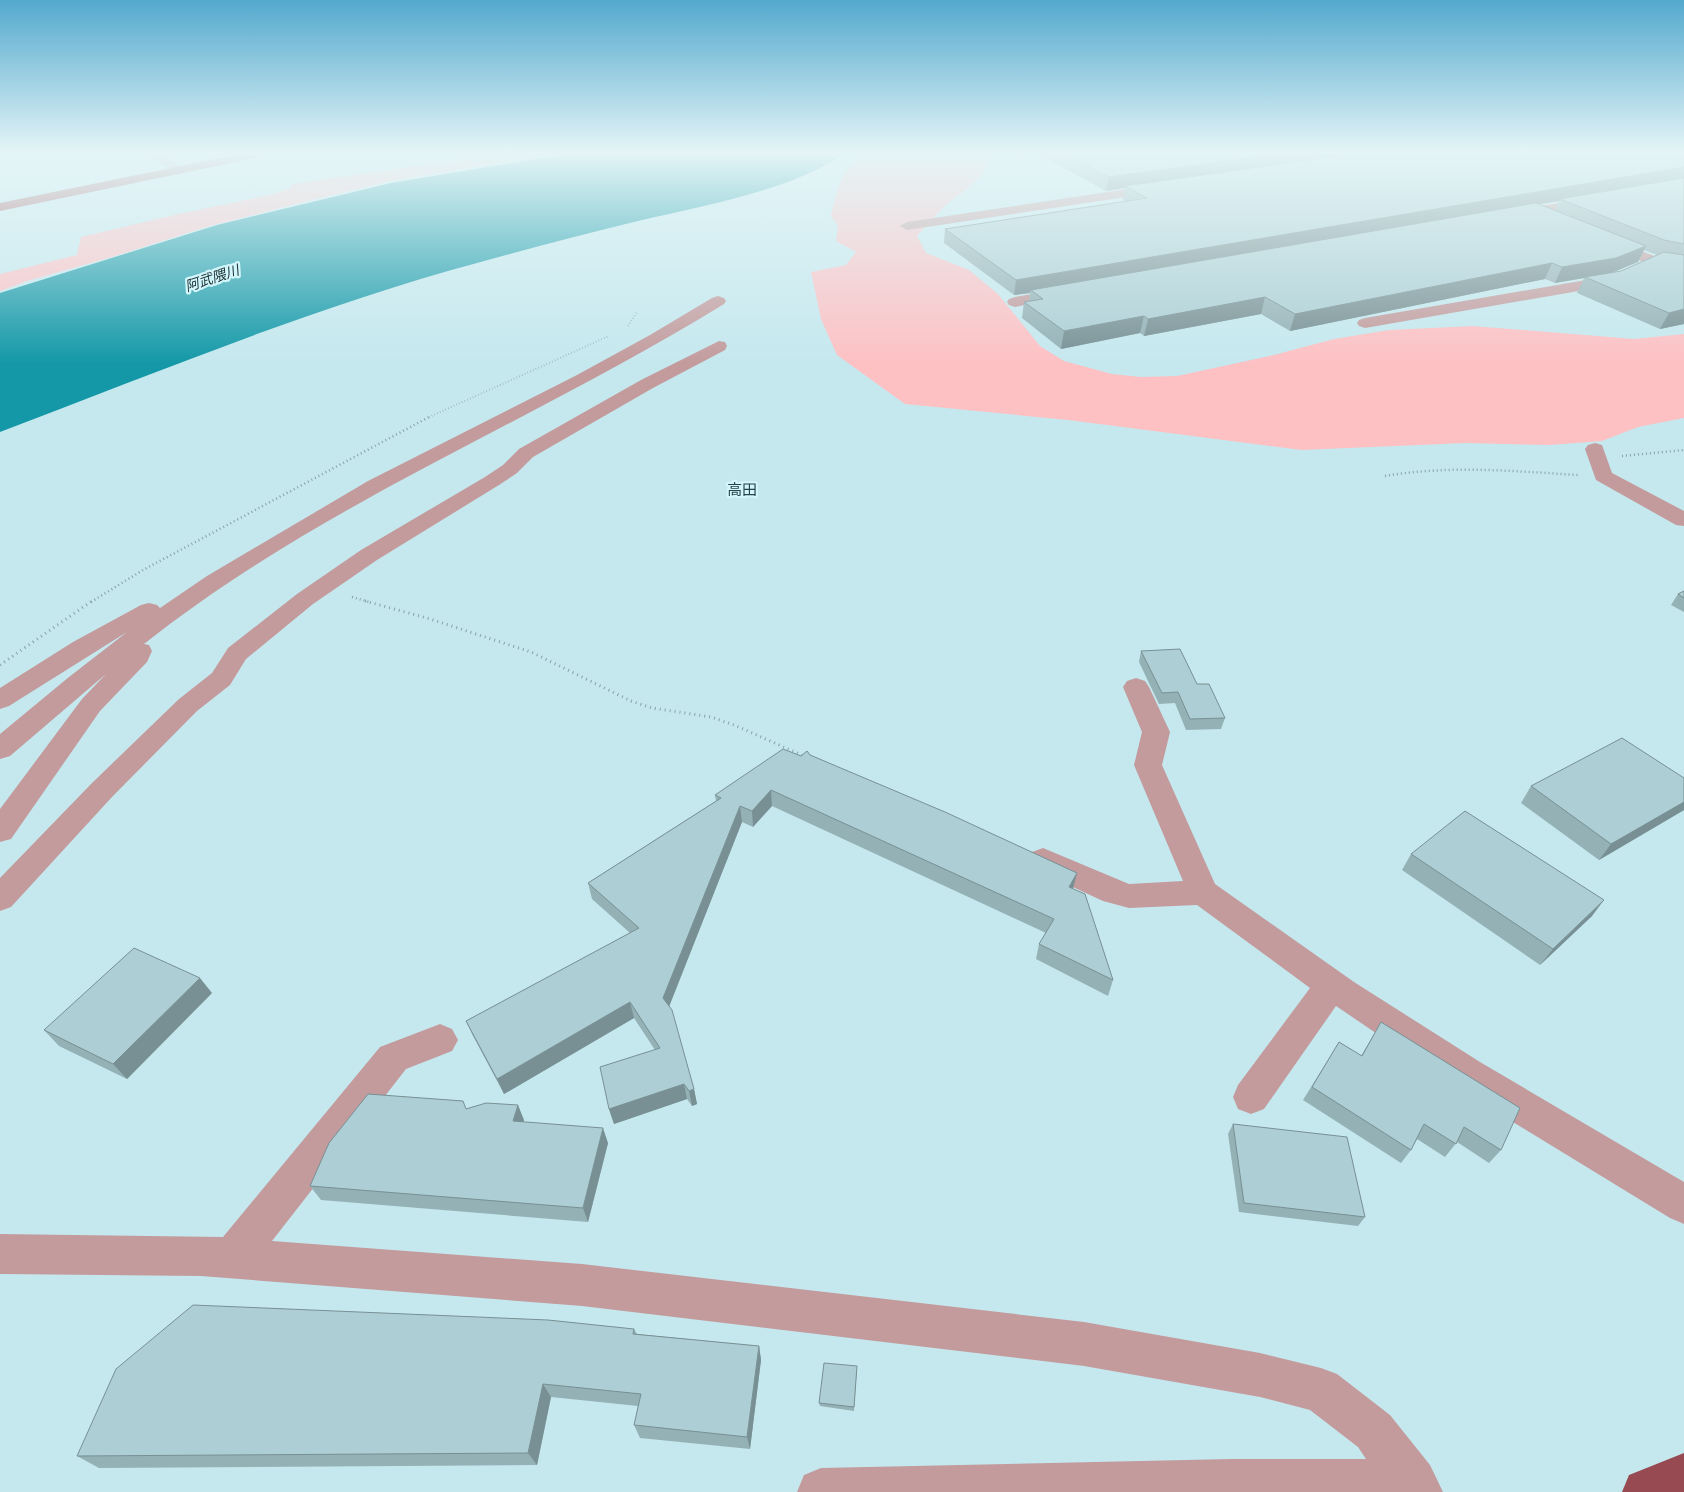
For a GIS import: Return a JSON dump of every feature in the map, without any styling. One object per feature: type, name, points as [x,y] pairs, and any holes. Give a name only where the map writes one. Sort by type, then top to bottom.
[{"type":"highway","points":[[1646,1492],[1684,1476]]},
{"type":"street","points":[[907,226],[923,224]]},
{"type":"street","points":[[1365,323],[1613,280],[1657,261],[1594,236]]},
{"type":"street","points":[[1015,302],[1083,290]]},
{"type":"street","points":[[0,749],[78,683],[143,632],[215,581],[375,485],[583,379],[656,339],[718,301]]},
{"type":"street","points":[[0,898],[102,790],[188,705],[221,678],[237,654],[319,590],[369,555],[492,481],[510,469],[526,453],[647,384],[719,346]]},
{"type":"street","points":[[1599,461],[1684,520]]},
{"type":"street","points":[[0,700],[82,648],[157,605],[215,581]]},
{"type":"street","points":[[0,830],[91,704],[138,656],[144,641],[143,632]]},
{"type":"street","points":[[1136,687],[1156,732],[1148,765],[1203,892],[1332,985],[1467,1074],[1684,1204]]},
{"type":"street","points":[[1016,848],[1129,896],[1203,892]]},
{"type":"street","points":[[1251,1097],[1332,985]]},
{"type":"street","points":[[232,1258],[393,1058],[440,1040]]},
{"type":"street","points":[[0,1254],[200,1256],[582,1285],[842,1314],[1084,1344],[1260,1375],[1321,1390],[1374,1431],[1416,1487]]},
{"type":"street","points":[[821,1492],[1222,1482],[1416,1487]]},
{"type":"path","points":[[623,329],[629,326],[637,312]]},
{"type":"path","points":[[0,665],[99,596],[143,570],[208,537],[352,457],[451,406],[616,333]]},
{"type":"path","points":[[1385,476],[1411,471],[1599,461],[1684,450]]},
{"type":"path","points":[[319,590],[344,594],[427,618],[531,652],[631,702],[652,708],[711,717],[812,759]]},
{"type":"shaded area","points":[[138,224],[219,224],[27,281],[0,291],[0,274],[77,255],[81,237]]},
{"type":"shaded area","points":[[836,224],[928,224],[917,236],[926,253],[969,270],[998,294],[1040,346],[1064,361],[1112,374],[1141,377],[1177,376],[1274,355],[1334,339],[1389,330],[1473,326],[1634,339],[1684,334],[1684,418],[1638,427],[1602,441],[1549,445],[1465,443],[1302,450],[1068,420],[905,404],[837,355],[821,319],[811,272],[846,265],[856,252],[836,241],[838,226]]},
{"type":"water","name":"阿武隈川","points":[[627,224],[416,280],[296,320],[0,432],[0,293],[217,225]]},
{"type":"building","points":[[980,224],[1349,224],[1016,280],[945,229]]},
{"type":"building","points":[[1416,224],[1589,224],[1646,246],[1616,258],[1562,267],[1552,263],[1295,314],[1265,297],[1148,319],[1144,316],[1064,331],[1024,302],[1043,299],[1031,290]]},
{"type":"building","points":[[1622,224],[1684,224],[1684,244],[1664,240]]},
{"type":"building","points":[[1664,252],[1684,255],[1684,309],[1669,313],[1585,277],[1621,271]]},
{"type":"building","points":[[1684,591],[1684,598],[1678,594]]},
{"type":"building","points":[[1180,649],[1197,684],[1209,684],[1225,718],[1190,719],[1178,692],[1162,693],[1141,651]]},
{"type":"building","points":[[1622,738],[1684,778],[1684,802],[1611,844],[1531,786]]},
{"type":"building","points":[[783,749],[801,756],[807,751],[810,755],[945,812],[1077,873],[1069,887],[1085,894],[1113,980],[1039,944],[1054,919],[771,790],[752,811],[740,806],[663,998],[672,1010],[694,1089],[689,1091],[684,1084],[609,1109],[600,1067],[660,1048],[630,1002],[497,1079],[466,1021],[639,928],[588,883],[721,798],[715,795]]},
{"type":"building","points":[[1465,811],[1604,900],[1553,949],[1411,854]]},
{"type":"building","points":[[134,948],[200,978],[113,1064],[44,1030]]},
{"type":"building","points":[[1381,1022],[1520,1108],[1501,1150],[1464,1127],[1456,1144],[1424,1124],[1411,1150],[1312,1087],[1339,1042],[1362,1056]]},
{"type":"building","points":[[368,1094],[463,1101],[466,1109],[486,1103],[518,1105],[513,1121],[603,1128],[583,1208],[310,1186],[329,1143]]},
{"type":"building","points":[[1233,1124],[1347,1137],[1365,1217],[1244,1203]]},
{"type":"building","points":[[193,1305],[548,1320],[634,1329],[633,1334],[759,1346],[747,1437],[634,1425],[641,1394],[543,1384],[528,1453],[77,1456],[116,1369]]},
{"type":"building","points":[[824,1363],[857,1366],[854,1407],[819,1403]]},
{"type":"district","name":"高田","points":[[742,489]]}]
